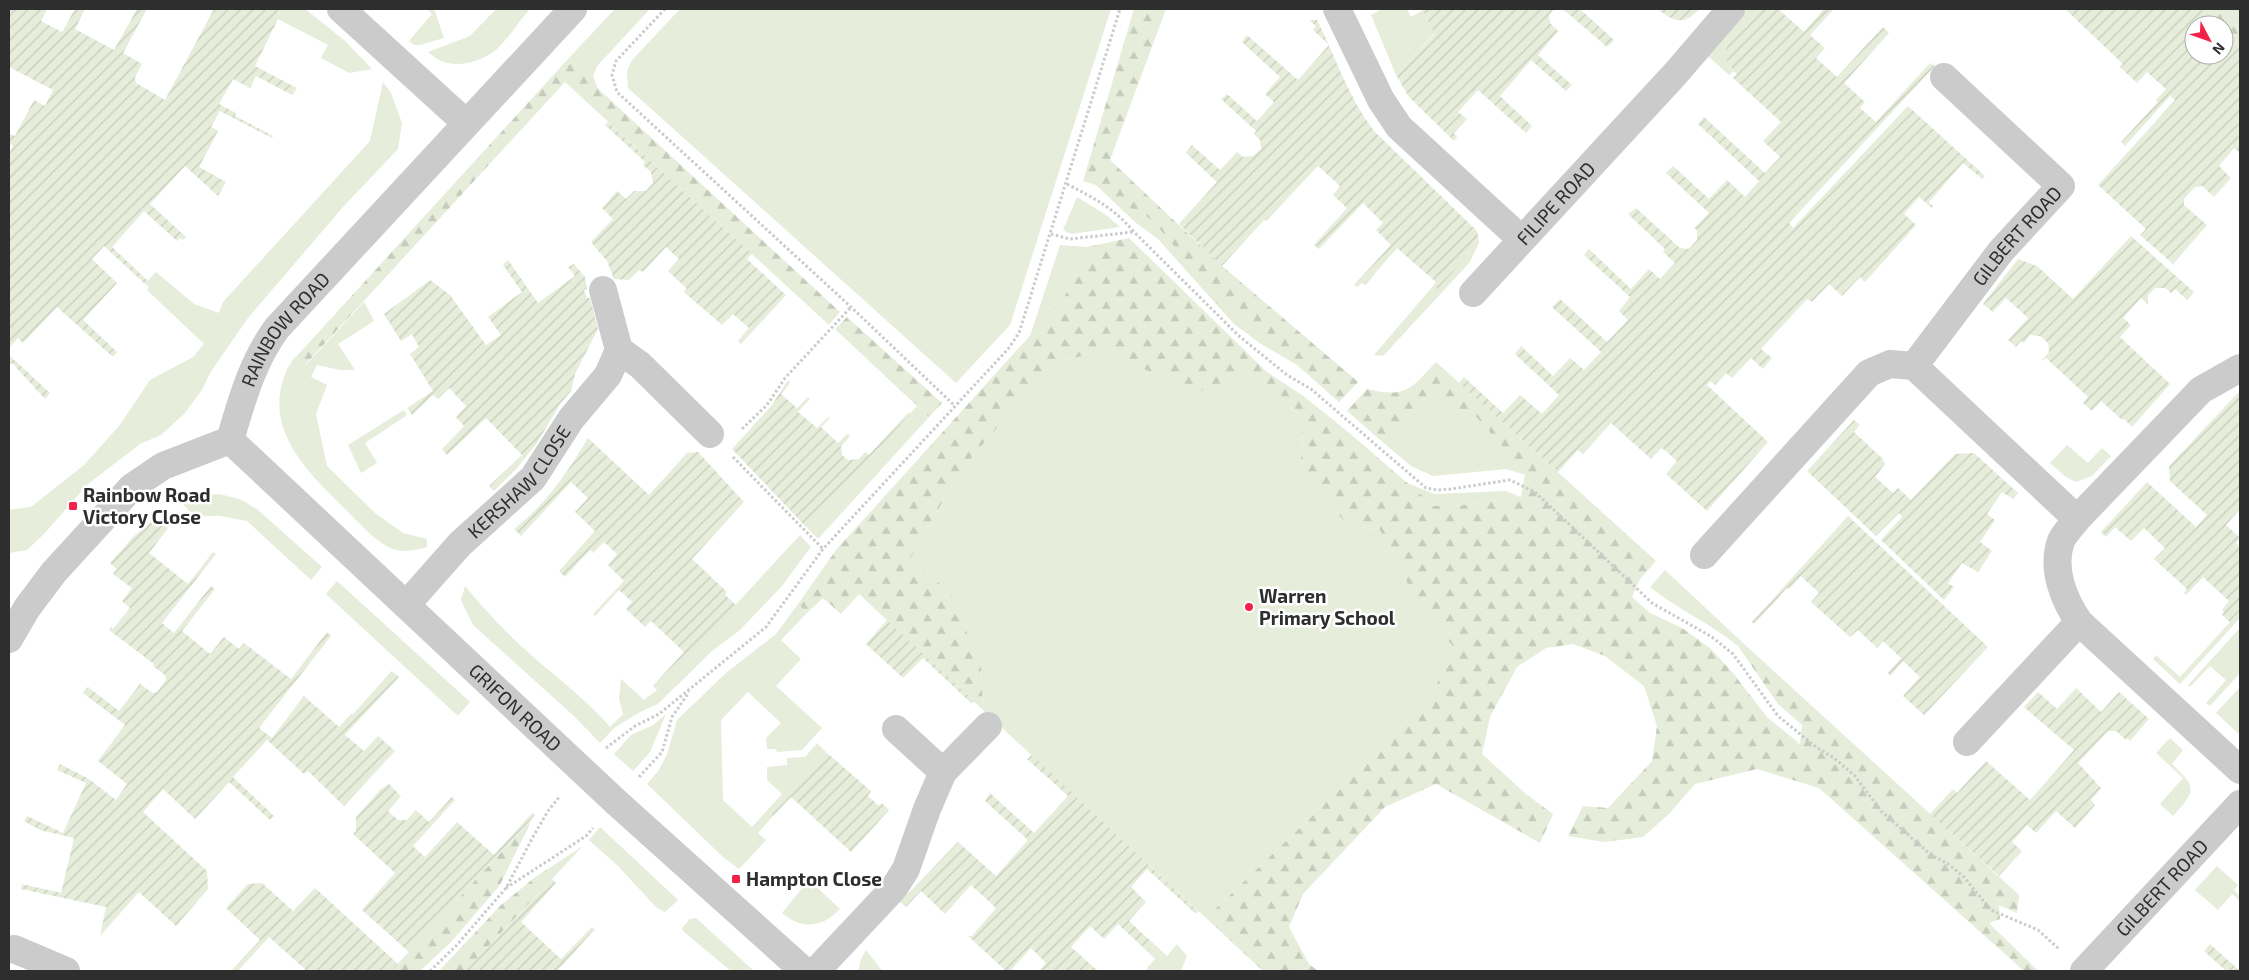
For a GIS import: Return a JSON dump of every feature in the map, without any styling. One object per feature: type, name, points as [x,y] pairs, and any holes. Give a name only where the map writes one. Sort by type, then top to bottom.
[{"type":"street","points":[[341,9],[466,123]]},
{"type":"street","name":"RAINBOW ROAD","points":[[230,440],[246,385],[260,354],[273,334],[573,9]]},
{"type":"street","name":"FILIPE ROAD","points":[[1337,9],[1388,114],[1399,127],[1521,239],[1676,73],[1731,9]]},
{"type":"street","name":"GILBERT ROAD","points":[[1914,366],[2001,251],[2061,186],[1944,78]]},
{"type":"street","points":[[1473,293],[1521,239]]},
{"type":"street","points":[[603,290],[618,350],[640,366],[717,441]]},
{"type":"street","name":"KERSHAW CLOSE","points":[[406,605],[460,544],[533,478],[571,419],[608,375],[618,350]]},
{"type":"street","points":[[1704,555],[1869,372],[1890,364],[1914,366],[2077,519]]},
{"type":"street","points":[[2240,368],[2201,390],[2077,519],[2061,540],[2058,562],[2060,584],[2067,604],[2079,622],[2240,770]]},
{"type":"street","points":[[9,639],[18,602],[54,572],[132,487],[162,466],[230,440]]},
{"type":"street","name":"GRIFON ROAD","points":[[230,440],[616,802],[804,971]]},
{"type":"street","points":[[1967,742],[2079,622]]},
{"type":"street","points":[[816,971],[865,922],[894,888],[902,876],[943,772],[988,726]]},
{"type":"street","points":[[896,729],[943,772]]},
{"type":"street","name":"GILBERT ROAD","points":[[2084,971],[2240,804]]},
{"type":"street","points":[[10,949],[66,971]]},
{"type":"path","points":[[665,9],[616,61],[612,75],[616,92],[851,307],[955,406]]},
{"type":"path","points":[[634,782],[662,752],[672,717],[691,689],[766,626],[823,549],[1008,349],[1019,333],[1052,234],[1120,9]]},
{"type":"path","points":[[1067,184],[1099,200],[1119,214],[1134,232],[1239,336],[1286,375],[1311,389],[1426,488],[1437,490],[1452,489],[1510,480],[1535,492],[1652,603],[1712,637],[1733,654],[1778,716],[1855,776],[1881,811],[1931,855],[1948,864],[1963,876],[1991,910],[2038,930],[2063,952]]},
{"type":"path","points":[[1052,234],[1070,239],[1134,232]]},
{"type":"path","points":[[823,549],[717,441],[767,404],[785,378],[851,307]]},
{"type":"path","points":[[430,971],[456,946],[506,888],[586,836],[596,825]]},
{"type":"green space","points":[[9,9],[47,9],[41,21],[62,32],[75,9],[85,9],[75,29],[114,50],[137,9],[147,9],[123,53],[142,64],[135,77],[136,83],[165,100],[214,9],[279,9],[278,19],[255,66],[297,88],[292,95],[256,76],[250,88],[233,79],[219,104],[236,113],[235,116],[273,136],[272,138],[220,111],[211,127],[218,131],[199,167],[226,182],[218,196],[185,166],[150,204],[186,237],[183,240],[180,238],[177,241],[144,211],[112,247],[148,281],[145,284],[104,246],[92,259],[117,283],[83,320],[117,352],[113,357],[57,307],[23,343],[18,338],[9,348],[9,154],[13,146],[9,143],[9,134],[15,136],[34,100],[45,106],[53,90],[9,67]]},
{"type":"green space","points":[[279,9],[305,9],[344,40],[372,69],[349,73],[321,58],[328,45],[278,19]]},
{"type":"green space","points":[[427,9],[435,11],[444,38],[414,45],[409,41],[432,14]]},
{"type":"green space","points":[[496,9],[530,9],[502,43],[488,56],[468,63],[454,64],[440,60],[428,52],[470,36]]},
{"type":"green space","points":[[615,9],[650,9],[598,65],[593,75],[598,90],[567,60]]},
{"type":"green space","points":[[680,9],[1111,9],[1010,325],[956,383],[628,88],[627,71],[632,60]]},
{"type":"green space","points":[[1134,9],[1166,9],[1110,160],[1222,266],[1358,382],[1339,402],[1258,329],[1244,311],[1221,308],[1199,283],[1174,246],[1154,222],[1142,213],[1121,204],[1096,185],[1083,181]]},
{"type":"green space","points":[[1382,9],[1407,9],[1411,17],[1423,10],[1435,33],[1396,75],[1371,15]]},
{"type":"green space","points":[[1554,9],[1549,15],[1550,23],[1558,31],[1538,55],[1572,85],[1566,91],[1531,60],[1500,96],[1532,126],[1526,133],[1478,90],[1458,112],[1467,119],[1454,133],[1457,137],[1454,141],[1409,97],[1396,75],[1435,34],[1423,10]]},
{"type":"green space","points":[[1563,9],[1580,9],[1614,40],[1607,47]]},
{"type":"green space","points":[[1658,9],[1699,9],[1689,18],[1679,20],[1669,17]]},
{"type":"green space","points":[[1745,9],[1754,9],[1726,46],[1730,68],[1734,71],[1729,75],[1707,55]]},
{"type":"green space","points":[[1754,9],[1778,9],[1804,32],[1824,9],[1834,9],[1810,35],[1825,48],[1816,58],[1837,77],[1883,27],[1889,33],[1844,83],[1865,102],[1860,108],[1876,122],[1930,63],[1935,66],[1789,223],[1793,228],[1908,106],[1985,176],[1982,179],[1963,163],[1929,202],[1933,206],[1932,208],[1919,197],[1904,214],[1916,225],[1865,282],[1860,277],[1842,296],[1829,284],[1812,302],[1807,299],[1761,349],[1772,358],[1763,369],[1751,358],[1732,378],[1726,373],[1715,385],[1710,381],[1707,385],[1768,442],[1707,511],[1666,474],[1677,461],[1662,448],[1651,459],[1611,423],[1583,454],[1578,450],[1558,472],[1459,383],[1464,377],[1503,413],[1520,395],[1542,414],[1559,395],[1515,354],[1521,346],[1553,376],[1570,358],[1584,370],[1601,352],[1552,307],[1560,299],[1607,342],[1628,320],[1619,311],[1630,297],[1584,255],[1589,249],[1631,289],[1649,269],[1660,279],[1675,263],[1663,252],[1665,249],[1628,214],[1636,208],[1680,248],[1689,249],[1697,240],[1697,230],[1694,228],[1709,213],[1666,173],[1673,166],[1709,199],[1727,180],[1745,197],[1759,181],[1698,124],[1704,117],[1765,173],[1780,157],[1763,141],[1781,122],[1733,78],[1737,74],[1729,65],[1726,57],[1726,48],[1729,40]]},
{"type":"green space","points":[[2065,9],[2201,9],[2207,15],[2184,15],[2184,65],[2234,65],[2234,41],[2240,47],[2240,153],[2234,148],[2219,166],[2231,178],[2214,197],[2202,186],[2195,187],[2184,199],[2184,205],[2207,225],[2173,264],[2140,235],[2146,229],[2098,185],[2175,100],[2170,96],[2125,146],[2121,142],[2158,102],[2156,100],[2166,89],[2147,72],[2137,83],[2120,67],[2123,64]]},
{"type":"green space","points":[[2201,9],[2240,9],[2240,47],[2234,41],[2234,15],[2207,15]]},
{"type":"green space","points":[[1309,20],[1317,20],[1328,44],[1313,30],[1316,26]]},
{"type":"green space","points":[[1247,35],[1298,80],[1329,45],[1350,92],[1375,132],[1478,234],[1476,245],[1438,289],[1434,285],[1436,282],[1397,248],[1365,285],[1362,283],[1357,287],[1354,285],[1391,245],[1376,230],[1383,223],[1363,203],[1319,249],[1314,245],[1347,208],[1333,195],[1340,186],[1318,166],[1266,221],[1264,220],[1222,266],[1179,224],[1217,182],[1186,153],[1192,145],[1220,170],[1237,152],[1243,157],[1253,156],[1261,149],[1260,140],[1254,134],[1256,131],[1221,99],[1227,94],[1257,121],[1274,102],[1265,94],[1280,77],[1242,42]]},
{"type":"green space","points":[[567,60],[840,312],[829,325],[565,82],[305,365],[295,358]]},
{"type":"green space","points":[[383,82],[391,93],[402,123],[398,149],[343,207],[248,318],[210,373],[202,390],[184,414],[161,435],[140,444],[88,484],[44,534],[27,550],[9,553],[9,510],[31,507],[84,465],[119,426],[150,380],[193,357],[204,344],[147,290],[149,287],[145,284],[156,272],[194,304],[219,313],[223,302],[370,141]]},
{"type":"green space","points":[[608,122],[752,254],[747,259],[786,295],[741,344],[738,341],[749,328],[733,314],[722,325],[684,292],[687,289],[668,271],[679,259],[666,247],[643,272],[639,270],[629,280],[614,279],[607,261],[591,242],[613,219],[602,208],[617,191],[626,199],[634,191],[646,191],[653,183],[651,172],[643,165],[645,162],[605,125]]},
{"type":"green space","points":[[1110,160],[1222,266],[1358,382],[1339,402],[1297,365],[1261,344],[1234,324],[1158,239],[1135,222],[1096,185]]},
{"type":"green space","points":[[1077,197],[1106,215],[1120,227],[1071,234],[1063,230]]},
{"type":"green space","points":[[1478,234],[1479,243],[1470,262],[1383,356],[1374,355],[1434,285],[1438,288],[1476,245]]},
{"type":"green space","points":[[2131,236],[2194,292],[2187,300],[2175,289],[2171,293],[2165,288],[2155,288],[2148,295],[2148,304],[2141,298],[2123,318],[2131,325],[2120,337],[2170,384],[2132,427],[2101,401],[2092,411],[2083,403],[2088,397],[2046,358],[2042,360],[2049,352],[2048,343],[2040,336],[2030,335],[2024,343],[2021,341],[2016,347],[2008,340],[2028,318],[2006,298],[1993,312],[1983,304],[2018,259],[2037,266],[2073,299]]},
{"type":"green space","points":[[1129,238],[1267,372],[1302,395],[1347,431],[1434,506],[1455,506],[1521,497],[1525,475],[1511,461],[1503,447],[1471,411],[1448,408],[1438,399],[1428,402],[1410,422],[1379,439],[1347,411],[1367,389],[1380,392],[1399,392],[1413,385],[1436,362],[1656,561],[1640,579],[1632,597],[1650,613],[1682,628],[1710,648],[1733,673],[1767,717],[1800,744],[1802,725],[1778,704],[1738,646],[1742,642],[2019,895],[2017,913],[1999,905],[2000,919],[1989,923],[2038,971],[2024,971],[1819,788],[1757,769],[1695,784],[1669,814],[1643,837],[1604,842],[1568,836],[1583,806],[1608,808],[1652,761],[1657,726],[1644,686],[1605,656],[1573,644],[1546,648],[1517,667],[1490,717],[1482,754],[1526,794],[1553,814],[1540,843],[1436,784],[1385,807],[1303,894],[1289,927],[1309,964],[1318,971],[1263,971],[1206,918],[1387,744],[1425,702],[1457,651],[1416,603],[1392,548],[1379,529],[1348,526],[1300,469],[1303,438],[1298,413],[1250,373],[1227,384],[1200,391],[1156,375],[1108,351],[1053,362],[960,471],[910,559],[950,592],[981,666],[983,710],[859,594],[841,614],[823,598],[807,613],[798,604],[836,550],[1064,298],[1087,247]]},
{"type":"green space","points":[[1060,245],[1087,247],[1064,298],[1029,339]]},
{"type":"green space","points":[[508,260],[538,303],[575,276],[568,267],[574,264],[585,277],[587,289],[584,290],[587,298],[590,298],[598,329],[575,374],[571,391],[560,404],[537,443],[517,468],[494,491],[489,486],[522,455],[486,418],[447,455],[442,449],[464,426],[456,417],[466,406],[449,388],[438,399],[433,395],[412,415],[407,408],[433,391],[410,354],[419,347],[412,334],[401,341],[384,314],[430,280],[450,295],[486,345],[501,335],[488,317],[522,292],[503,265]]},
{"type":"green space","points":[[364,302],[374,321],[338,344],[355,370],[340,370],[317,365],[311,377],[327,385],[316,414],[327,466],[375,513],[403,533],[427,539],[427,547],[414,550],[402,551],[393,549],[375,538],[362,526],[308,471],[288,440],[282,424],[279,406],[281,388],[292,361],[295,357],[306,365]]},
{"type":"green space","points":[[847,317],[942,403],[929,417],[835,329]]},
{"type":"green space","points":[[1108,351],[1156,375],[1227,384],[1250,373],[1298,413],[1303,438],[1300,469],[1348,526],[1379,529],[1392,548],[1416,603],[1457,651],[1425,702],[1387,744],[1206,918],[983,710],[981,666],[910,559],[960,471],[1053,362]]},
{"type":"green space","points":[[9,355],[50,393],[45,399],[12,363],[9,365]]},
{"type":"green space","points":[[788,380],[790,383],[781,394],[797,408],[808,397],[810,399],[798,412],[817,428],[828,417],[830,418],[821,427],[838,443],[847,434],[850,436],[841,446],[842,455],[848,460],[859,459],[865,452],[869,455],[908,413],[910,414],[807,528],[732,449],[772,405]]},
{"type":"green space","points":[[2240,393],[2240,509],[2226,525],[2240,538],[2236,543],[2240,547],[2240,611],[2230,622],[2222,615],[2224,612],[2222,610],[2229,601],[2203,577],[2186,595],[2184,593],[2187,589],[2154,559],[2165,548],[2144,528],[2131,541],[2115,527],[2106,537],[2101,532],[2147,482],[2196,527],[2207,515],[2170,481],[2169,466]]},
{"type":"green space","points":[[1438,399],[1448,408],[1471,411],[1503,447],[1511,461],[1525,475],[1506,469],[1433,476],[1411,466],[1379,439],[1409,422],[1428,402]]},
{"type":"green space","points":[[917,406],[929,417],[818,539],[807,528]]},
{"type":"green space","points":[[404,410],[407,415],[365,443],[377,463],[361,473],[348,445]]},
{"type":"green space","points":[[1854,420],[1860,425],[1854,432],[1884,460],[1885,464],[1875,477],[1893,493],[1898,488],[1911,500],[1955,454],[1974,453],[2018,493],[2013,499],[2002,492],[1987,514],[1995,520],[1980,542],[1992,551],[1978,572],[1962,563],[1948,583],[1954,587],[1944,600],[1881,540],[1902,517],[1899,513],[1876,536],[1807,471]]},
{"type":"green space","points":[[588,438],[649,495],[687,453],[698,452],[744,502],[692,559],[727,592],[725,595],[736,605],[657,690],[653,686],[684,652],[651,621],[645,627],[626,609],[632,602],[619,590],[595,616],[593,614],[624,581],[608,565],[617,554],[604,542],[593,553],[590,550],[565,577],[559,571],[595,531],[575,512],[588,498],[571,482],[521,536],[514,529],[546,499]]},
{"type":"green space","points":[[2067,445],[2088,463],[2102,448],[2111,456],[2092,476],[2076,482],[2066,477],[2050,463]]},
{"type":"green space","points":[[1405,482],[1434,494],[1506,491],[1521,497],[1455,506],[1434,506]]},
{"type":"green space","points":[[220,494],[242,500],[258,510],[322,567],[311,580],[247,521],[220,516],[199,516],[189,511],[181,502],[194,496]]},
{"type":"green space","points":[[1848,516],[1988,647],[1924,715],[1903,696],[1920,677],[1903,661],[1890,676],[1888,673],[1901,658],[1883,641],[1877,648],[1858,630],[1850,637],[1811,602],[1819,593],[1801,576],[1789,589],[1787,588],[1754,624],[1752,622]]},
{"type":"green space","points":[[156,518],[168,528],[149,553],[188,584],[213,552],[216,554],[162,623],[174,633],[211,586],[215,589],[182,631],[210,654],[224,637],[239,649],[244,643],[291,679],[327,632],[331,636],[259,728],[272,738],[304,696],[339,727],[392,671],[399,677],[345,735],[364,751],[378,736],[395,751],[344,806],[308,771],[304,774],[267,740],[233,777],[274,816],[270,820],[229,782],[195,819],[163,789],[143,812],[207,871],[208,889],[176,926],[139,892],[100,936],[106,907],[21,889],[22,884],[61,893],[74,838],[40,830],[24,821],[27,816],[63,833],[86,783],[57,770],[60,764],[89,779],[116,800],[127,784],[98,761],[125,725],[83,693],[88,687],[119,711],[140,684],[153,693],[157,692],[166,680],[165,675],[153,666],[154,664],[109,630],[111,627],[113,629],[130,608],[122,601],[132,588],[113,574],[117,569],[110,563],[133,537]]},
{"type":"green space","points":[[800,535],[811,547],[781,587],[740,630],[712,651],[658,704],[642,711],[614,728],[600,743],[574,716],[473,625],[461,600],[465,586],[513,638],[581,698],[610,727],[623,714],[619,698],[621,679],[644,700],[657,690]]},
{"type":"green space","points":[[1665,570],[1742,642],[1738,646],[1650,587]]},
{"type":"green space","points":[[337,581],[470,702],[458,716],[326,594]]},
{"type":"green space","points":[[798,604],[807,613],[781,640],[801,659],[776,686],[822,728],[802,750],[777,752],[776,749],[767,749],[766,738],[781,723],[748,692],[721,720],[723,800],[752,827],[782,794],[767,780],[767,767],[787,765],[787,758],[805,757],[817,743],[826,752],[770,813],[773,816],[758,833],[766,840],[739,869],[723,857],[647,784],[659,770],[667,754],[677,720],[726,673],[776,634]]},
{"type":"green space","points":[[2240,611],[2240,618],[2180,684],[2153,659],[2156,655],[2180,677]]},
{"type":"green space","points":[[887,620],[974,701],[971,703],[923,658],[903,678],[866,644]]},
{"type":"green space","points":[[2240,628],[2240,673],[2210,706],[2206,703],[2226,680],[2210,666],[2190,687],[2188,685]]},
{"type":"green space","points":[[2240,687],[2240,735],[2216,713]]},
{"type":"green space","points":[[2076,688],[2101,712],[2119,692],[2149,719],[2130,741],[2127,738],[2126,740],[2116,731],[2108,731],[2078,763],[2101,788],[2091,800],[2095,805],[2075,828],[2056,811],[2036,833],[2027,825],[2012,842],[2022,851],[1999,876],[1930,814],[1953,789],[1957,793],[1986,761],[2030,800],[2074,750],[2024,707],[2038,692],[2057,709]]},
{"type":"green space","points":[[666,714],[650,752],[633,771],[614,754],[631,735],[653,725]]},
{"type":"green space","points":[[2170,738],[2183,750],[2172,764],[2186,778],[2190,789],[2190,794],[2173,816],[2160,804],[2183,778],[2156,753]]},
{"type":"green space","points":[[826,752],[871,791],[868,796],[879,806],[882,803],[889,810],[851,852],[791,797],[773,816],[770,813]]},
{"type":"green space","points":[[1032,755],[1198,911],[1196,914],[1147,869],[1131,887],[1146,902],[1129,921],[1154,944],[1148,952],[1118,924],[1104,939],[1090,926],[1071,947],[1098,971],[1039,971],[1046,963],[1031,948],[1010,971],[1006,971],[968,936],[972,936],[996,908],[971,885],[945,914],[921,891],[906,907],[900,902],[958,842],[996,876],[1028,840],[985,801],[990,793],[1034,833],[1068,796],[1027,759]]},
{"type":"green space","points":[[389,784],[401,796],[388,811],[398,820],[407,820],[416,810],[429,822],[452,797],[455,800],[413,846],[425,857],[457,822],[494,855],[532,813],[535,815],[409,952],[362,910],[395,873],[353,834],[356,831],[356,817],[380,790]]},
{"type":"green space","points":[[532,819],[500,885],[452,941],[420,971],[391,971]]},
{"type":"green space","points":[[600,827],[678,900],[665,912],[657,908],[618,866],[589,840]]},
{"type":"green space","points":[[583,846],[465,971],[439,971],[501,905],[534,878]]},
{"type":"green space","points":[[2217,866],[2238,885],[2234,890],[2240,896],[2240,901],[2232,894],[2218,910],[2195,890]]},
{"type":"green space","points":[[552,879],[556,883],[521,922],[561,959],[592,927],[595,929],[557,971],[465,971]]},
{"type":"green space","points":[[809,880],[840,909],[819,923],[804,924],[782,913]]},
{"type":"green space","points":[[262,883],[293,911],[315,888],[398,964],[391,971],[303,971],[305,969],[269,937],[238,971],[231,971],[260,940],[226,908],[248,884]]},
{"type":"green space","points":[[696,918],[754,971],[731,971],[684,932],[682,928],[690,919]]},
{"type":"green space","points":[[1154,944],[1167,956],[1177,944],[1187,956],[1181,971],[1148,971],[1147,968],[1155,959],[1148,952]]},
{"type":"green space","points":[[2210,944],[2240,971],[2226,971],[2204,951]]},
{"type":"green space","points":[[866,950],[882,971],[858,971]]},
{"type":"place","name":"Rainbow Road Victory Close","points":[[73,506]]},
{"type":"place","name":"Warren Primary School","points":[[1249,607]]},
{"type":"place","name":"Hampton Close","points":[[736,879]]}]
